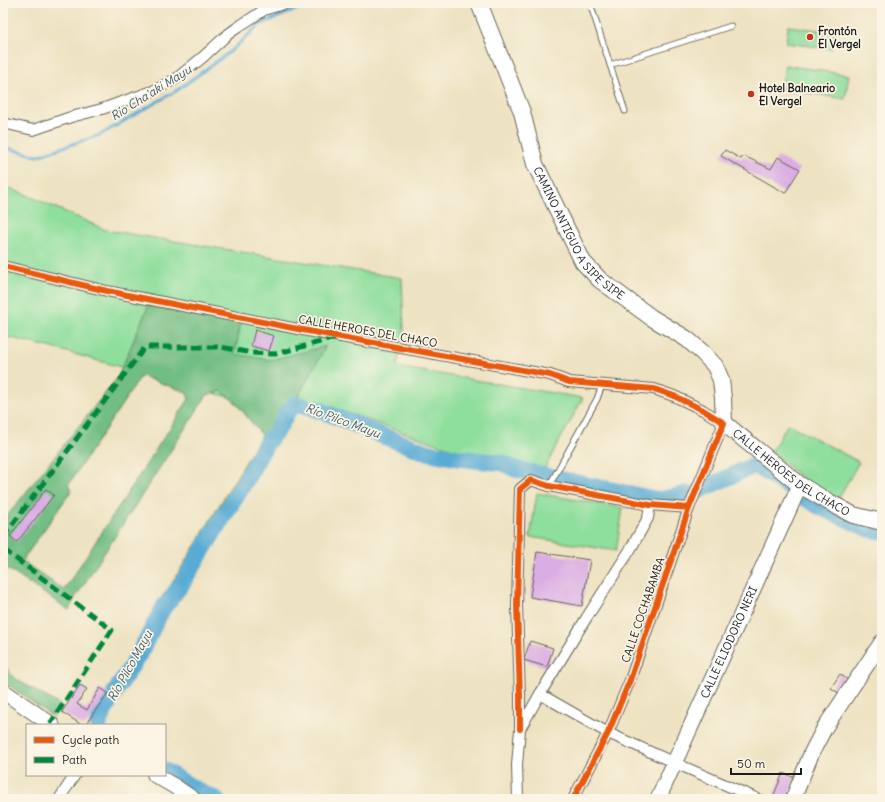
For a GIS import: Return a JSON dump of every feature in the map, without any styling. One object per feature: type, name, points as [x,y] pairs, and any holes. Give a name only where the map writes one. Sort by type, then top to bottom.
[{"type":"main road","name":"CAMINO ANTIGUO A SIPE SIPE","points":[[479,3],[522,112],[535,164],[583,262],[600,280],[652,318],[687,339],[715,366],[721,380],[724,424]]},
{"type":"main road","name":"CALLE HEROES DEL CHACO","points":[[724,424],[800,485],[853,514],[882,522]]},
{"type":"street","points":[[3,123],[33,130],[71,117],[102,109],[153,91],[177,78],[227,35],[264,10],[286,3]]},
{"type":"street","name":"CALLE HEROES DEL CHACO","points":[[3,266],[107,291],[292,328],[550,375],[568,382],[654,389],[674,396],[703,410],[724,424]]},
{"type":"street","name":"CALLE COCHABAMBA","points":[[573,799],[608,733],[630,680],[689,508],[724,424]]},
{"type":"street","points":[[518,799],[517,765],[520,729],[520,696],[517,606],[520,489],[532,480],[549,486],[650,505],[689,508]]},
{"type":"street","name":"CALLE ELIODORO NERI","points":[[658,799],[800,485]]},
{"type":"street","points":[[520,729],[587,617],[630,550],[648,518],[650,505]]},
{"type":"street","points":[[793,799],[812,752],[825,727],[882,642]]},
{"type":"street","points":[[3,691],[51,724]]},
{"type":"street","points":[[540,694],[608,733],[758,799]]},
{"type":"street","points":[[59,799],[74,776]]},
{"type":"street","points":[[157,776],[193,799]]},
{"type":"lane","points":[[590,3],[625,111]]},
{"type":"lane","points":[[610,65],[731,26]]},
{"type":"lane","points":[[549,486],[597,400],[602,385]]},
{"type":"green space","name":"Frontón El Vergel","points":[[788,26],[834,32],[832,49],[786,43]]},
{"type":"green space","points":[[785,65],[849,75],[845,99],[781,89]]},
{"type":"green space","points":[[3,186],[106,230],[402,278],[404,330],[397,367],[583,398],[541,475],[446,447],[304,398],[271,409],[49,347],[3,336]]},
{"type":"green space","points":[[148,306],[241,322],[235,354],[271,360],[326,346],[299,395],[280,426],[266,444],[239,492],[181,585],[163,608],[138,656],[135,644],[262,435],[235,402],[221,391],[207,395],[75,598],[69,610],[3,566],[3,521],[118,377]],"holes":[[[141,376],[186,392],[189,399],[64,590],[22,561],[72,490],[68,485]]]},
{"type":"green space","points":[[788,424],[859,462],[838,499],[815,489],[771,452]]},
{"type":"green space","points":[[537,493],[623,508],[616,551],[530,537]]},
{"type":"green space","points":[[3,663],[14,678],[60,705],[53,717],[3,681]]},
{"type":"building","points":[[725,150],[741,159],[744,156],[771,169],[778,157],[800,169],[785,193],[721,156]]},
{"type":"building","points":[[255,330],[274,336],[269,351],[251,346]]},
{"type":"building","points":[[46,489],[54,495],[17,542],[10,536]]},
{"type":"building","points":[[537,552],[590,560],[582,606],[530,597]]},
{"type":"building","points":[[530,641],[553,648],[547,667],[524,660]]},
{"type":"building","points":[[840,674],[849,681],[840,694],[831,688]]},
{"type":"building","points":[[80,685],[87,689],[77,704],[87,710],[100,688],[108,693],[86,724],[80,724],[62,712]]},
{"type":"building","points":[[783,773],[795,778],[786,799],[772,799]]},
{"type":"waterway","name":"Río Cha'aki Mayu","points":[[3,147],[37,156],[100,135],[176,91],[231,51],[259,25],[304,6],[318,3]]},
{"type":"waterway","name":"Río Pilco Mayu","points":[[98,724],[115,692],[138,656],[163,608],[181,585],[239,492],[266,444],[280,426],[288,411],[295,404],[322,411],[426,452],[457,458],[503,463],[515,469],[659,500],[686,494]]},
{"type":"waterway","points":[[700,490],[755,465],[792,489]]},
{"type":"waterway","points":[[801,495],[820,507],[869,529],[882,531]]},
{"type":"waterway","name":"Río Pilco Mayu","points":[[166,772],[202,793],[216,799]]},
{"type":"marked path","points":[[3,537],[145,347],[221,347],[252,353],[275,354],[335,338]]},
{"type":"marked path","points":[[3,549],[112,630],[50,724]]},
{"type":"cycle path","points":[[3,266],[107,291],[308,331],[550,375],[569,382],[654,389],[674,396],[703,410],[724,423],[689,508],[630,680],[608,733],[573,799]]},
{"type":"cycle path","points":[[520,729],[517,606],[520,489],[531,480],[549,486],[650,505],[689,508]]},
{"type":"place","name":"Frontón El Vergel","points":[[810,37]]},
{"type":"place","name":"Hotel Balneario El Vergel","points":[[751,94]]}]
